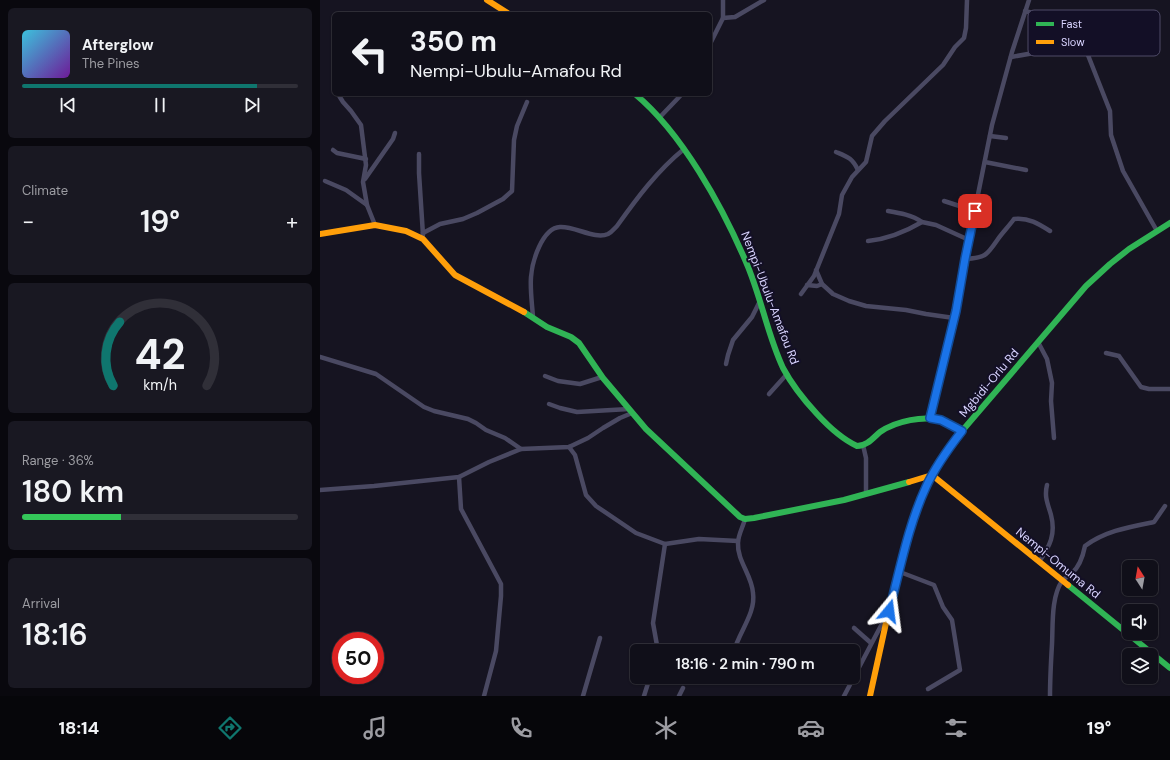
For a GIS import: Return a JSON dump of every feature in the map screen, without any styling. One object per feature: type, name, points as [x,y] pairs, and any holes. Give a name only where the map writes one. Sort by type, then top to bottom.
[{"type":"street","points":[[487,0],[506,12]]},
{"type":"street","points":[[712,40],[723,18],[723,0]]},
{"type":"street","points":[[723,18],[735,17],[764,0]]},
{"type":"street","points":[[801,294],[814,276],[839,214],[842,195],[852,177],[866,162],[872,136],[885,121],[943,65],[955,47],[964,38],[966,28],[967,0]]},
{"type":"street","points":[[930,418],[954,318],[990,136],[1011,56],[1024,11],[1029,0]]},
{"type":"street","points":[[1024,11],[1028,12]]},
{"type":"street","points":[[1011,56],[1028,53]]},
{"type":"street","points":[[1088,56],[1110,111],[1111,135],[1123,171],[1157,231]]},
{"type":"street","points":[[339,96],[362,125],[366,159],[363,182],[366,205],[375,225]]},
{"type":"street","name":"Nempi-Ubulu-Amafou Rd","points":[[638,96],[646,102],[660,117],[684,149],[716,200],[742,250],[778,356],[787,374],[803,397],[832,429],[857,446],[863,445]]},
{"type":"street","points":[[660,117],[680,96]]},
{"type":"street","points":[[423,236],[440,224],[463,219],[477,213],[503,199],[512,191],[514,140],[527,102]]},
{"type":"street","points":[[363,182],[395,133]]},
{"type":"street","points":[[990,136],[1006,138]]},
{"type":"street","points":[[533,317],[531,276],[534,261],[545,236],[550,231],[558,227],[568,227],[597,235],[610,233],[656,175],[669,161],[684,149]]},
{"type":"street","points":[[333,150],[337,153],[366,159]]},
{"type":"street","points":[[836,152],[848,156],[854,161],[858,170]]},
{"type":"street","points":[[419,154],[423,236]]},
{"type":"street","points":[[985,162],[1026,170]]},
{"type":"street","points":[[325,181],[346,190],[366,205]]},
{"type":"street","points":[[944,201],[975,211]]},
{"type":"street","points":[[888,211],[903,213],[922,222],[936,225],[969,240]]},
{"type":"street","points":[[965,259],[977,258],[990,252],[998,238],[1014,219],[1023,218],[1035,222],[1050,232]]},
{"type":"street","points":[[868,241],[893,236],[922,222]]},
{"type":"street","name":"Mgbidi-Orlu Rd","points":[[870,696],[889,611],[910,529],[918,506],[932,475],[947,450],[1086,286],[1129,249],[1170,223]]},
{"type":"street","points":[[320,234],[375,225],[423,236],[456,275],[472,285],[504,300],[547,327],[571,337],[579,343],[586,350],[602,376],[630,411],[740,518],[745,519],[836,501],[932,475]]},
{"type":"street","points":[[816,270],[822,284],[833,294],[866,306],[906,310],[954,318]]},
{"type":"street","points":[[807,285],[817,286],[822,284]]},
{"type":"street","points":[[726,364],[733,340],[752,316],[760,301]]},
{"type":"street","points":[[1038,342],[1047,359],[1052,383],[1051,401],[1054,438]]},
{"type":"street","points":[[1106,353],[1119,356],[1141,387],[1149,389],[1170,389]]},
{"type":"street","points":[[320,357],[376,374],[424,407],[434,411],[468,419],[486,430],[505,438],[511,444],[521,449]]},
{"type":"street","points":[[769,394],[787,374]]},
{"type":"street","points":[[545,376],[558,381],[580,384],[602,376]]},
{"type":"street","points":[[549,404],[577,412],[630,411]]},
{"type":"street","points":[[320,490],[459,477],[489,462],[521,449],[568,447],[588,438],[630,411]]},
{"type":"street","points":[[866,494],[866,458],[863,445],[883,430],[897,424],[930,418],[941,420],[962,431]]},
{"type":"street","points":[[568,447],[575,455],[586,495],[596,506],[636,533],[665,544],[699,539],[738,541]]},
{"type":"street","name":"Nempi-Omuma Rd","points":[[932,475],[1169,666]]},
{"type":"street","points":[[459,477],[461,509],[501,584],[496,651],[484,696]]},
{"type":"street","points":[[1040,562],[1053,537],[1051,516],[1046,502],[1046,485]]},
{"type":"street","points":[[1050,696],[1049,671],[1052,643],[1052,619],[1062,580],[1073,573],[1083,556],[1085,546],[1096,538],[1118,530],[1154,522],[1165,506]]},
{"type":"street","points":[[737,644],[750,615],[753,602],[753,593],[749,577],[740,555],[738,541],[745,519]]},
{"type":"street","points":[[657,644],[653,622],[665,544]]},
{"type":"street","points":[[900,572],[934,585],[943,607],[952,620],[960,670],[928,689]]},
{"type":"street","points":[[844,696],[889,611]]},
{"type":"street","points":[[854,628],[871,643]]},
{"type":"street","points":[[583,696],[600,638]]},
{"type":"street","points":[[644,696],[648,684]]},
{"type":"street","points":[[679,696],[683,688]]},
{"type":"traffic: fast","points":[[637,96],[669,129],[713,195],[746,262],[756,288],[777,355],[783,368],[798,392],[821,419],[841,436],[857,446],[867,443],[887,428],[910,420],[935,419],[948,423],[962,431]]},
{"type":"traffic: fast","points":[[906,548],[916,511],[922,496],[943,457],[962,431],[1086,286],[1129,249],[1170,223]]},
{"type":"traffic: fast","points":[[524,312],[547,327],[571,337],[579,343],[603,378],[646,429],[740,517],[745,519],[754,518],[844,500],[909,482]]},
{"type":"traffic: fast","points":[[1068,585],[1170,668]]},
{"type":"traffic: slow","points":[[487,0],[506,12]]},
{"type":"traffic: slow","points":[[320,234],[375,225],[406,231],[423,239],[455,275],[524,312]]},
{"type":"traffic: slow","points":[[909,482],[932,475],[1068,585]]},
{"type":"traffic: slow","points":[[870,696],[886,623],[906,548]]},
{"type":"route","points":[[889,611],[910,529],[918,506],[934,470],[962,431],[952,424],[930,418],[956,311],[975,211]]}]
